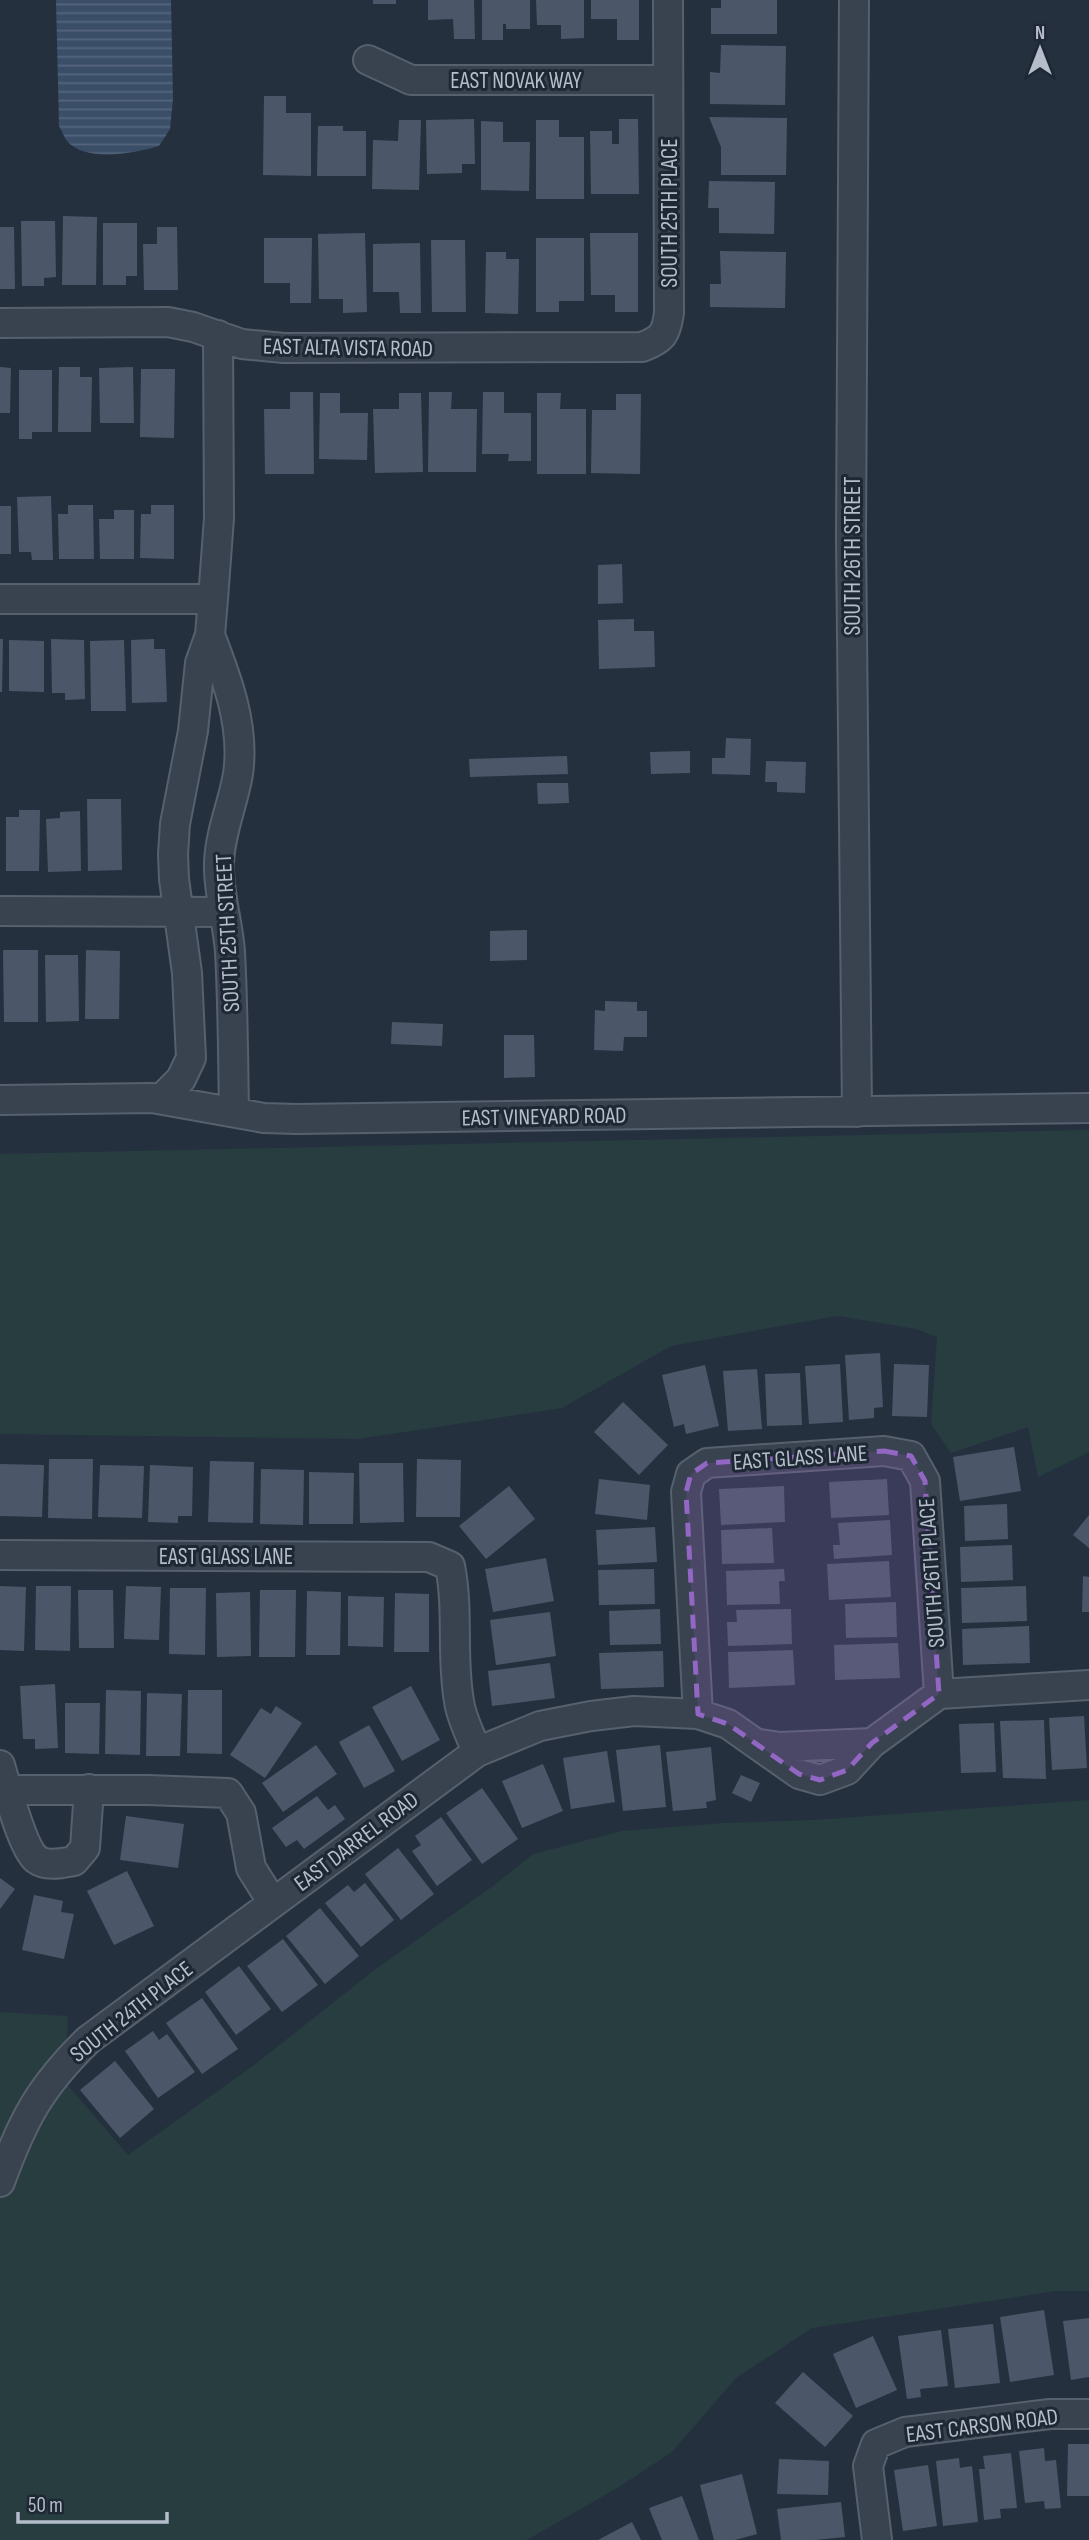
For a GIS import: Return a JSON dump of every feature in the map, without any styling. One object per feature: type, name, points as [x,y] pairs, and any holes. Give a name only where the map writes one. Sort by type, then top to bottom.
[{"type":"street","points":[[668,0],[668,80]]},
{"type":"street","name":"SOUTH 26TH STREET","points":[[854,0],[851,539],[857,1112]]},
{"type":"street","name":"EAST NOVAK WAY","points":[[368,61],[411,80],[668,80]]},
{"type":"street","name":"SOUTH 25TH PLACE","points":[[656,342],[666,331],[669,313],[668,80]]},
{"type":"street","name":"EAST ALTA VISTA ROAD","points":[[0,323],[168,322],[193,327],[242,344],[284,348],[642,347],[656,342]]},
{"type":"street","name":"SOUTH 25TH STREET","points":[[160,1099],[181,1079],[191,1058],[187,981],[174,880],[175,824],[193,731],[200,663],[210,635],[214,599],[219,518],[218,335]]},
{"type":"street","points":[[0,599],[214,599]]},
{"type":"street","name":"SOUTH 25TH STREET","points":[[210,635],[233,704],[240,741],[238,775],[223,832],[219,864],[222,912],[230,949],[234,1112]]},
{"type":"street","points":[[0,911],[222,912]]},
{"type":"street","points":[[187,981],[231,980]]},
{"type":"street","name":"EAST VINEYARD ROAD","points":[[0,1100],[160,1099],[264,1118],[297,1119],[1089,1108]]},
{"type":"street","name":"EAST GLASS LANE","points":[[698,1714],[686,1492],[691,1474],[707,1464],[884,1451],[911,1456]]},
{"type":"street","name":"SOUTH 26TH PLACE","points":[[911,1456],[925,1481],[939,1694]]},
{"type":"street","name":"EAST GLASS LANE","points":[[0,1555],[429,1557],[450,1566],[454,1586],[459,1704],[477,1752]]},
{"type":"street","points":[[939,1694],[1089,1685]]},
{"type":"street","name":"EAST DARREL ROAD","points":[[4,1777],[89,1789],[228,1793],[241,1813],[251,1868],[272,1903],[477,1752],[540,1726],[634,1711],[698,1714],[728,1724],[760,1744],[780,1747],[872,1743],[939,1694]]},
{"type":"street","points":[[4,1777],[28,1847],[37,1860],[54,1864],[74,1861],[85,1848],[89,1789]]},
{"type":"street","name":"SOUTH 24TH PLACE","points":[[0,2182],[13,2145],[36,2100],[59,2068],[88,2040],[272,1903]]},
{"type":"street","name":"EAST CARSON ROAD","points":[[877,2540],[868,2466],[876,2444],[905,2432],[1050,2414],[1089,2414]]},
{"type":"highlighted area","points":[[884,1451],[911,1456],[925,1481],[939,1694],[872,1743],[847,1770],[820,1780],[799,1774],[728,1724],[698,1714],[686,1492],[691,1474],[707,1463]]},
{"type":"green space","points":[[1089,1130],[1089,1452],[1038,1477],[1028,1427],[951,1453],[931,1424],[937,1337],[916,1329],[838,1316],[671,1346],[562,1408],[358,1439],[0,1434],[0,1154]]},
{"type":"green space","points":[[1089,1800],[1089,2291],[1055,2291],[812,2328],[736,2378],[672,2452],[619,2487],[527,2540],[0,2540],[0,2012],[68,2016],[65,2082],[128,2155],[258,2062],[373,1971],[493,1886],[533,1854],[622,1831]]},
{"type":"water","points":[[56,0],[171,0],[173,99],[170,129],[159,146],[124,153],[98,154],[75,148],[67,141],[59,126]]},
{"type":"building","points":[[373,0],[396,0],[396,4],[373,4]]},
{"type":"building","points":[[428,0],[474,0],[475,39],[454,39],[453,19],[428,20]]},
{"type":"building","points":[[482,0],[530,0],[530,29],[506,29],[506,24],[503,24],[503,40],[482,40]]},
{"type":"building","points":[[536,0],[584,0],[584,38],[561,39],[561,25],[537,25]]},
{"type":"building","points":[[591,0],[639,0],[639,40],[617,40],[617,19],[591,19]]},
{"type":"building","points":[[721,0],[777,0],[777,34],[711,34],[711,8],[721,8]]},
{"type":"building","points":[[721,45],[786,46],[785,105],[710,104],[710,72],[720,73]]},
{"type":"building","points":[[264,96],[286,96],[286,113],[311,113],[311,176],[263,175]]},
{"type":"building","points":[[709,117],[787,118],[786,175],[721,175],[721,147]]},
{"type":"building","points":[[474,119],[475,164],[462,164],[462,173],[427,174],[426,120]]},
{"type":"building","points":[[619,119],[638,119],[639,194],[591,194],[590,131],[612,131],[612,144],[619,144]]},
{"type":"building","points":[[399,120],[421,120],[419,190],[372,189],[373,140],[398,141]]},
{"type":"building","points":[[536,120],[559,120],[559,137],[584,137],[584,199],[536,199]]},
{"type":"building","points":[[481,121],[503,122],[503,142],[530,142],[529,191],[481,190]]},
{"type":"building","points":[[318,126],[343,126],[343,131],[366,131],[366,176],[317,176]]},
{"type":"building","points":[[709,181],[775,182],[774,234],[719,233],[719,208],[708,208]]},
{"type":"building","points":[[63,216],[97,217],[96,285],[62,285]]},
{"type":"building","points":[[21,221],[55,221],[56,277],[44,278],[44,286],[22,286]]},
{"type":"building","points":[[103,223],[137,223],[137,276],[126,276],[126,285],[103,285]]},
{"type":"building","points":[[0,227],[14,227],[15,289],[0,289]]},
{"type":"building","points":[[157,227],[177,227],[178,290],[144,290],[143,244],[157,244]]},
{"type":"building","points":[[365,233],[367,312],[343,313],[343,299],[319,299],[318,234]]},
{"type":"building","points":[[590,233],[638,233],[638,312],[615,312],[615,295],[591,295]]},
{"type":"building","points":[[264,238],[312,238],[311,303],[290,303],[290,283],[264,283]]},
{"type":"building","points":[[536,238],[584,238],[584,301],[559,301],[559,312],[536,312]]},
{"type":"building","points":[[431,240],[465,240],[466,312],[432,312]]},
{"type":"building","points":[[420,243],[421,313],[400,313],[399,292],[373,292],[373,244]]},
{"type":"building","points":[[720,251],[786,252],[785,308],[710,307],[710,284],[721,284]]},
{"type":"building","points":[[486,252],[506,252],[506,259],[519,259],[518,314],[485,313]]},
{"type":"building","points":[[0,367],[11,368],[10,413],[0,413]]},
{"type":"building","points":[[59,367],[80,367],[80,377],[92,377],[91,432],[58,432]]},
{"type":"building","points":[[133,367],[134,423],[100,423],[99,368]]},
{"type":"building","points":[[141,369],[175,369],[174,438],[140,437]]},
{"type":"building","points":[[19,370],[52,370],[52,432],[32,432],[32,439],[19,439]]},
{"type":"building","points":[[290,392],[313,392],[314,474],[265,474],[264,409],[290,409]]},
{"type":"building","points":[[429,392],[452,392],[451,409],[477,409],[476,472],[428,472]]},
{"type":"building","points":[[483,392],[504,392],[504,413],[531,413],[531,461],[508,461],[509,454],[482,454]]},
{"type":"building","points":[[320,393],[340,393],[340,413],[368,413],[367,460],[319,459]]},
{"type":"building","points":[[399,393],[421,393],[423,472],[375,473],[373,409],[399,409]]},
{"type":"building","points":[[537,393],[561,393],[560,409],[586,409],[586,474],[537,474]]},
{"type":"building","points":[[616,394],[641,394],[640,474],[591,473],[592,410],[616,410]]},
{"type":"building","points":[[51,496],[53,560],[32,560],[31,552],[19,552],[17,497]]},
{"type":"building","points":[[68,505],[93,505],[94,559],[59,559],[58,514],[68,514]]},
{"type":"building","points":[[151,505],[174,505],[174,559],[140,558],[141,514],[151,514]]},
{"type":"building","points":[[0,506],[11,506],[11,554],[0,554]]},
{"type":"building","points":[[114,510],[134,510],[134,559],[100,559],[99,519],[114,519]]},
{"type":"building","points":[[622,564],[623,603],[598,604],[598,565]]},
{"type":"building","points":[[634,619],[634,631],[654,631],[655,667],[599,669],[598,620]]},
{"type":"building","points":[[0,639],[3,639],[2,692],[0,692]]},
{"type":"building","points":[[51,639],[84,640],[85,699],[65,700],[65,693],[52,693]]},
{"type":"building","points":[[154,639],[154,649],[165,649],[167,702],[132,703],[131,640]]},
{"type":"building","points":[[9,640],[44,641],[44,692],[9,691]]},
{"type":"building","points":[[124,640],[126,711],[91,711],[90,641]]},
{"type":"building","points":[[726,738],[751,739],[750,775],[712,774],[712,758],[725,758]]},
{"type":"building","points":[[690,751],[690,773],[651,774],[650,752]]},
{"type":"building","points":[[567,756],[568,774],[470,777],[469,759]]},
{"type":"building","points":[[766,761],[806,762],[805,793],[777,792],[777,782],[765,782]]},
{"type":"building","points":[[537,783],[568,783],[569,803],[538,804]]},
{"type":"building","points":[[87,799],[121,799],[122,870],[88,871]]},
{"type":"building","points":[[19,810],[40,810],[39,871],[6,871],[6,817],[19,817]]},
{"type":"building","points":[[80,811],[81,871],[48,872],[46,819],[60,818],[60,812]]},
{"type":"building","points":[[527,930],[527,960],[490,961],[490,931]]},
{"type":"building","points":[[3,950],[38,950],[38,1022],[4,1022]]},
{"type":"building","points":[[86,950],[120,951],[119,1019],[85,1019]]},
{"type":"building","points":[[45,955],[78,955],[79,1021],[46,1022]]},
{"type":"building","points":[[605,1001],[637,1002],[637,1011],[647,1011],[647,1037],[624,1037],[623,1051],[594,1050],[595,1010],[605,1011]]},
{"type":"building","points":[[392,1022],[443,1024],[442,1046],[391,1044]]},
{"type":"building","points":[[504,1035],[534,1035],[535,1077],[504,1078]]},
{"type":"building","points":[[880,1353],[883,1407],[874,1408],[874,1418],[849,1420],[845,1355]]},
{"type":"building","points":[[840,1364],[843,1422],[809,1424],[805,1366]]},
{"type":"building","points":[[894,1364],[929,1365],[927,1417],[892,1416]]},
{"type":"building","points":[[705,1365],[719,1426],[686,1434],[684,1424],[674,1427],[662,1375]]},
{"type":"building","points":[[757,1369],[762,1429],[728,1431],[723,1371]]},
{"type":"building","points":[[800,1373],[802,1425],[767,1426],[765,1374]]},
{"type":"building","points":[[623,1402],[668,1445],[639,1475],[594,1432]]},
{"type":"building","points":[[1014,1447],[1021,1491],[960,1501],[953,1457]]},
{"type":"building","points":[[49,1459],[93,1459],[92,1519],[48,1518]]},
{"type":"building","points":[[417,1459],[461,1460],[460,1517],[416,1517]]},
{"type":"building","points":[[210,1461],[254,1462],[253,1523],[208,1522]]},
{"type":"building","points":[[359,1463],[403,1463],[404,1522],[360,1523]]},
{"type":"building","points":[[0,1464],[44,1465],[42,1517],[0,1516]]},
{"type":"building","points":[[100,1465],[144,1466],[142,1518],[98,1517]]},
{"type":"building","points":[[150,1465],[193,1467],[192,1516],[178,1516],[178,1523],[148,1522]]},
{"type":"building","points":[[261,1469],[304,1470],[303,1525],[260,1524]]},
{"type":"building","points":[[309,1472],[354,1473],[353,1524],[309,1524]]},
{"type":"building","points":[[599,1479],[650,1485],[647,1520],[595,1514]]},
{"type":"building","points":[[887,1479],[889,1515],[831,1518],[829,1482]]},
{"type":"building","points":[[509,1486],[535,1519],[486,1559],[459,1526]]},
{"type":"building","points":[[784,1486],[785,1522],[721,1525],[719,1489]]},
{"type":"building","points":[[1007,1504],[1008,1539],[965,1541],[964,1506]]},
{"type":"building","points":[[1089,1515],[1089,1548],[1073,1535]]},
{"type":"building","points":[[890,1520],[892,1555],[834,1559],[833,1545],[840,1545],[838,1523]]},
{"type":"building","points":[[655,1527],[657,1562],[598,1565],[596,1530]]},
{"type":"building","points":[[772,1528],[774,1563],[722,1564],[721,1530]]},
{"type":"building","points":[[1012,1545],[1013,1580],[961,1582],[960,1547]]},
{"type":"building","points":[[546,1558],[554,1601],[493,1612],[485,1569]]},
{"type":"building","points":[[889,1561],[891,1597],[829,1600],[827,1564]]},
{"type":"building","points":[[654,1569],[655,1604],[599,1605],[598,1570]]},
{"type":"building","points":[[784,1569],[785,1581],[779,1581],[780,1604],[727,1605],[726,1571]]},
{"type":"building","points":[[1083,1576],[1089,1577],[1089,1612],[1082,1612]]},
{"type":"building","points":[[0,1586],[26,1587],[24,1651],[0,1650]]},
{"type":"building","points":[[36,1586],[71,1586],[70,1651],[35,1650]]},
{"type":"building","points":[[126,1586],[161,1587],[159,1640],[124,1639]]},
{"type":"building","points":[[1026,1586],[1027,1621],[962,1623],[961,1588]]},
{"type":"building","points":[[170,1588],[206,1588],[205,1655],[169,1654]]},
{"type":"building","points":[[78,1590],[113,1590],[114,1648],[79,1648]]},
{"type":"building","points":[[260,1590],[296,1590],[295,1657],[259,1657]]},
{"type":"building","points":[[307,1591],[341,1592],[340,1655],[306,1655]]},
{"type":"building","points":[[250,1592],[251,1656],[217,1657],[216,1593]]},
{"type":"building","points":[[395,1593],[429,1594],[429,1652],[394,1652]]},
{"type":"building","points":[[348,1596],[384,1597],[383,1647],[348,1646]]},
{"type":"building","points":[[896,1602],[897,1637],[846,1638],[845,1604]]},
{"type":"building","points":[[660,1609],[661,1644],[610,1645],[609,1611]]},
{"type":"building","points":[[791,1609],[792,1644],[728,1646],[727,1622],[737,1622],[736,1610]]},
{"type":"building","points":[[550,1612],[556,1656],[496,1665],[490,1620]]},
{"type":"building","points":[[1029,1626],[1030,1663],[963,1665],[962,1629]]},
{"type":"building","points":[[898,1643],[900,1678],[835,1680],[834,1645]]},
{"type":"building","points":[[793,1650],[795,1685],[729,1688],[728,1652]]},
{"type":"building","points":[[663,1651],[664,1687],[601,1689],[599,1653]]},
{"type":"building","points":[[550,1663],[555,1698],[492,1706],[488,1671]]},
{"type":"building","points":[[55,1684],[58,1748],[35,1749],[35,1739],[23,1739],[20,1686]]},
{"type":"building","points":[[411,1686],[440,1740],[402,1761],[372,1707]]},
{"type":"building","points":[[106,1690],[141,1691],[140,1755],[105,1754]]},
{"type":"building","points":[[188,1690],[222,1690],[222,1754],[187,1753]]},
{"type":"building","points":[[147,1693],[182,1694],[180,1756],[146,1756]]},
{"type":"building","points":[[65,1703],[100,1703],[99,1754],[65,1753]]},
{"type":"building","points":[[276,1706],[302,1723],[265,1778],[230,1755],[261,1708],[271,1714]]},
{"type":"building","points":[[1084,1716],[1087,1768],[1052,1770],[1049,1718]]},
{"type":"building","points":[[1044,1720],[1046,1779],[1003,1778],[1000,1721]]},
{"type":"building","points":[[994,1723],[996,1772],[961,1773],[959,1724]]},
{"type":"building","points":[[369,1725],[395,1771],[364,1788],[339,1742]]},
{"type":"building","points":[[316,1745],[337,1774],[283,1812],[262,1783]]},
{"type":"building","points":[[660,1745],[666,1807],[623,1811],[616,1750]]},
{"type":"building","points":[[711,1747],[716,1800],[706,1802],[707,1808],[673,1811],[666,1752]]},
{"type":"building","points":[[607,1751],[615,1802],[571,1809],[563,1758]]},
{"type":"building","points":[[543,1764],[563,1811],[522,1828],[502,1781]]},
{"type":"building","points":[[741,1775],[760,1783],[751,1802],[732,1793]]},
{"type":"building","points":[[482,1788],[518,1839],[482,1864],[446,1813]]},
{"type":"building","points":[[317,1796],[328,1810],[335,1805],[345,1819],[304,1849],[297,1840],[286,1847],[272,1828]]},
{"type":"building","points":[[126,1816],[184,1824],[178,1868],[120,1860]]},
{"type":"building","points":[[441,1817],[472,1860],[437,1886],[412,1851],[421,1845],[415,1836]]},
{"type":"building","points":[[398,1848],[434,1894],[401,1920],[365,1874]]},
{"type":"building","points":[[127,1871],[154,1926],[114,1945],[87,1891]]},
{"type":"building","points":[[0,1878],[15,1889],[0,1909]]},
{"type":"building","points":[[365,1883],[394,1920],[361,1947],[325,1903],[348,1885],[354,1892]]},
{"type":"building","points":[[34,1895],[63,1901],[61,1912],[74,1914],[64,1959],[22,1950]]},
{"type":"building","points":[[320,1908],[359,1956],[325,1984],[286,1936]]},
{"type":"building","points":[[283,1939],[318,1985],[282,2012],[247,1966]]},
{"type":"building","points":[[239,1966],[271,2009],[236,2035],[205,1992]]},
{"type":"building","points":[[202,1998],[238,2049],[202,2074],[166,2023]]},
{"type":"building","points":[[153,2031],[159,2040],[167,2034],[195,2072],[158,2098],[125,2051]]},
{"type":"building","points":[[115,2061],[154,2109],[120,2138],[80,2090]]},
{"type":"building","points":[[1044,2310],[1054,2375],[1010,2382],[1000,2317]]},
{"type":"building","points":[[1089,2318],[1089,2377],[1071,2380],[1063,2321]]},
{"type":"building","points":[[993,2324],[1000,2383],[955,2388],[948,2329]]},
{"type":"building","points":[[941,2330],[948,2386],[920,2389],[921,2397],[907,2399],[898,2336]]},
{"type":"building","points":[[873,2336],[897,2390],[856,2408],[833,2354]]},
{"type":"building","points":[[803,2372],[853,2416],[825,2447],[775,2403]]},
{"type":"building","points":[[1068,2444],[1089,2444],[1089,2496],[1067,2496]]},
{"type":"building","points":[[1044,2448],[1045,2461],[1056,2460],[1061,2508],[1045,2509],[1044,2501],[1025,2503],[1019,2451]]},
{"type":"building","points":[[1011,2453],[1017,2508],[1000,2509],[1001,2518],[984,2520],[979,2469],[985,2469],[983,2456]]},
{"type":"building","points":[[959,2458],[960,2468],[972,2466],[978,2522],[943,2526],[936,2461]]},
{"type":"building","points":[[779,2459],[829,2461],[828,2495],[777,2494]]},
{"type":"building","points":[[928,2465],[937,2526],[903,2531],[894,2470]]},
{"type":"building","points":[[742,2474],[757,2534],[735,2540],[714,2540],[700,2485]]},
{"type":"building","points":[[682,2496],[699,2540],[662,2540],[649,2508]]},
{"type":"building","points":[[841,2502],[845,2537],[781,2540],[777,2509]]},
{"type":"building","points":[[632,2522],[641,2540],[598,2540]]}]
